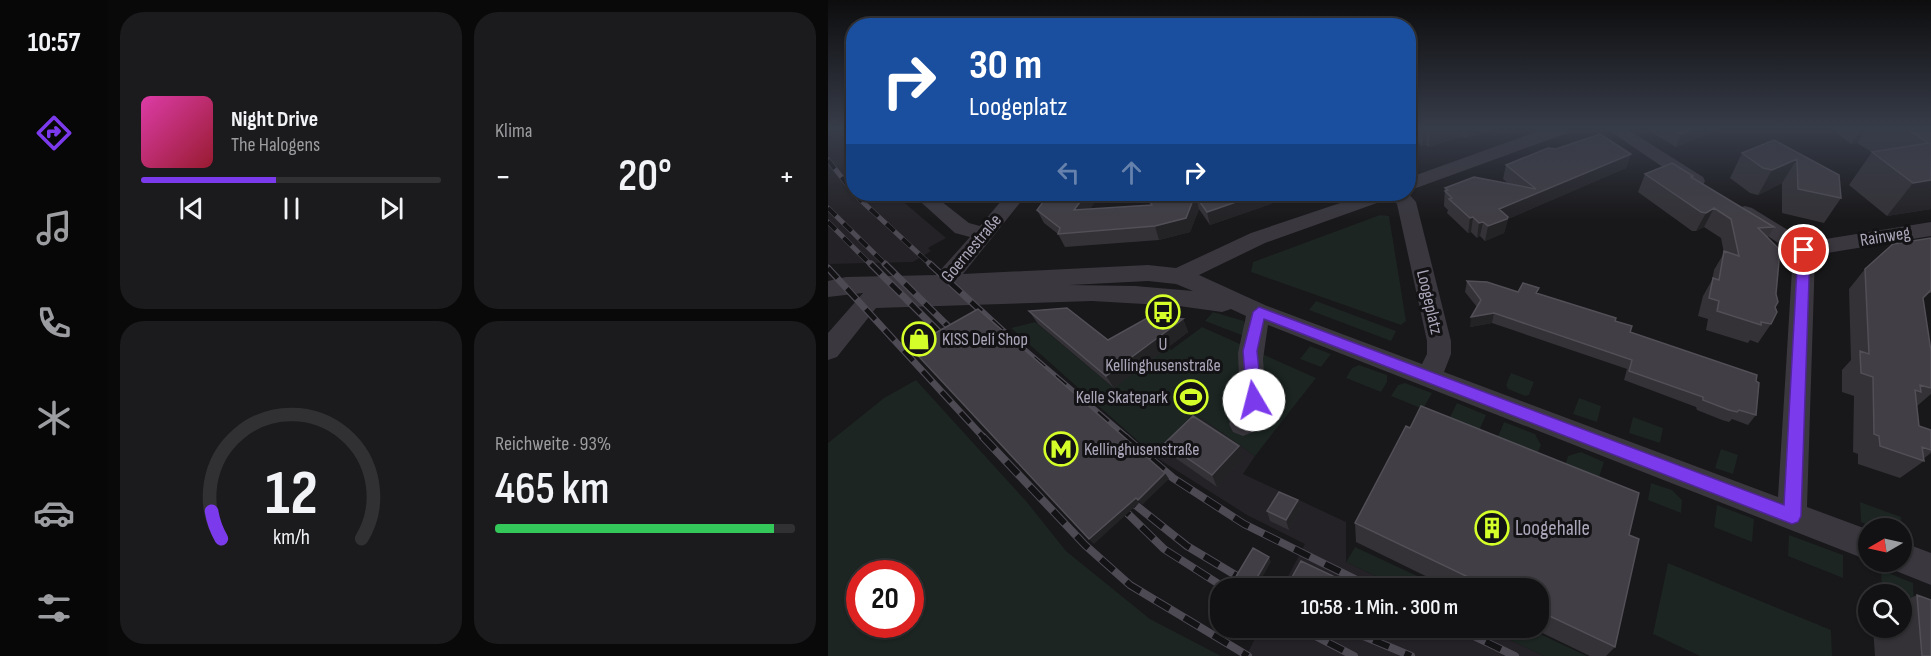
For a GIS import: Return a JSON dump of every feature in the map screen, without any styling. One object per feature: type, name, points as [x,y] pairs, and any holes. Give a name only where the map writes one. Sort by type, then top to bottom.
[{"type":"street","points":[[1417,182],[1478,160]]},
{"type":"street","points":[[1663,160],[1804,250],[1792,516]]},
{"type":"street","points":[[929,201],[962,228],[984,234]]},
{"type":"street","name":"Goernestraße","points":[[923,301],[942,284],[1011,201]]},
{"type":"street","points":[[828,289],[846,285],[923,301],[1124,293],[1188,287],[1258,238],[1365,201]]},
{"type":"street","name":"Loogeplatz","points":[[1405,201],[1439,341],[1439,354],[1430,376]]},
{"type":"street","name":"Rainweg","points":[[1804,250],[1931,229]]},
{"type":"street","points":[[828,297],[942,284],[1148,273],[1430,376],[1858,542]]},
{"type":"street","points":[[1043,296],[1090,276]]},
{"type":"street","points":[[828,350],[877,292]]},
{"type":"street","points":[[1243,424],[1249,416],[1254,400],[1250,351],[1259,312]]},
{"type":"street","points":[[1912,562],[1931,570]]},
{"type":"shaded area","points":[[828,160],[846,160],[846,201],[902,201],[946,238],[928,248],[931,251],[913,262],[828,264]]},
{"type":"shaded area","points":[[1380,215],[1389,216],[1406,321],[1401,325],[1251,272],[1253,262]]},
{"type":"shaded area","points":[[1316,301],[1396,331],[1391,341],[1309,310]]},
{"type":"shaded area","points":[[1213,312],[1244,321],[1244,336],[1205,321]]},
{"type":"shaded area","points":[[1035,322],[1114,388],[1167,347],[1171,350],[1202,327],[1316,378],[1255,456],[1201,418],[1157,458],[1011,328]]},
{"type":"shaded area","points":[[1310,346],[1331,354],[1321,367],[1300,359]]},
{"type":"shaded area","points":[[1359,365],[1387,375],[1387,382],[1381,392],[1346,378],[1352,368]]},
{"type":"shaded area","points":[[1511,373],[1534,382],[1529,395],[1525,396],[1508,389],[1506,385]]},
{"type":"shaded area","points":[[916,380],[1026,501],[1066,551],[1150,619],[1221,656],[828,656],[828,443],[884,398]]},
{"type":"shaded area","points":[[1405,383],[1432,393],[1423,409],[1391,396],[1398,385]]},
{"type":"shaded area","points":[[1579,398],[1601,406],[1597,422],[1573,414]]},
{"type":"shaded area","points":[[1457,403],[1486,415],[1479,431],[1449,419]]},
{"type":"shaded area","points":[[1633,417],[1663,428],[1660,443],[1629,433]]},
{"type":"shaded area","points":[[1201,418],[1255,456],[1243,474],[1346,522],[1346,562],[1380,578],[1287,578],[1305,544],[1247,515],[1157,458]]},
{"type":"shaded area","points":[[1504,422],[1535,434],[1541,445],[1537,455],[1497,439]]},
{"type":"shaded area","points":[[1721,449],[1738,455],[1733,474],[1715,468]]},
{"type":"shaded area","points":[[1581,452],[1604,462],[1598,480],[1565,466],[1568,456]]},
{"type":"shaded area","points":[[1651,483],[1672,490],[1682,500],[1681,513],[1648,500]]},
{"type":"shaded area","points":[[1860,502],[1901,518],[1861,518]]},
{"type":"shaded area","points":[[1717,505],[1754,519],[1752,542],[1714,527]]},
{"type":"shaded area","points":[[1789,535],[1843,555],[1843,578],[1788,556]]},
{"type":"shaded area","points":[[1355,547],[1422,578],[1380,578],[1346,562]]},
{"type":"shaded area","points":[[1668,563],[1831,630],[1832,656],[1700,656],[1653,634]]},
{"type":"shaded area","points":[[1881,572],[1913,583],[1914,607],[1912,606],[1912,584],[1882,584]]},
{"type":"shaded area","points":[[1255,638],[1506,638],[1544,656],[1246,656]]},
{"type":"shaded area","points":[[1506,638],[1549,638],[1587,656],[1544,656]]},
{"type":"building","points":[[1519,160],[1618,160],[1499,209],[1508,217],[1507,219],[1488,226],[1483,222],[1479,223],[1473,217],[1470,218],[1449,199],[1452,198],[1445,188],[1474,177],[1536,189],[1506,165]]},
{"type":"building","points":[[1751,160],[1796,160],[1772,170],[1763,168]]},
{"type":"building","points":[[1797,160],[1810,160],[1839,175],[1841,198],[1798,189]]},
{"type":"building","points":[[1882,160],[1931,160],[1931,180],[1913,183]]},
{"type":"building","points":[[1672,163],[1774,227],[1758,228],[1780,250],[1776,294],[1778,302],[1775,307],[1777,312],[1771,324],[1761,322],[1761,325],[1717,311],[1719,301],[1709,298],[1713,278],[1719,280],[1724,251],[1739,256],[1731,219],[1714,208],[1706,213],[1701,212],[1645,174]]},
{"type":"building","points":[[1044,201],[1081,201],[1074,210],[1152,205],[1150,201],[1193,201],[1186,218],[1155,226],[1058,234],[1060,228],[1037,210]]},
{"type":"building","points":[[1199,201],[1239,201],[1207,212]]},
{"type":"building","points":[[1931,238],[1931,290],[1923,298],[1931,351],[1931,388],[1920,385],[1921,392],[1915,390],[1919,426],[1931,430],[1931,450],[1922,447],[1924,461],[1880,446],[1879,436],[1874,434],[1873,377],[1861,373],[1860,351],[1869,354],[1865,269],[1893,244]]},
{"type":"building","points":[[1467,281],[1487,282],[1518,292],[1523,283],[1539,288],[1536,293],[1616,318],[1615,321],[1632,326],[1630,332],[1757,375],[1756,381],[1759,383],[1756,415],[1739,410],[1737,412],[1729,410],[1703,400],[1703,397],[1629,371],[1632,360],[1494,313],[1471,317],[1481,300]]},
{"type":"building","points":[[1067,308],[1108,340],[1149,317],[1183,319],[1106,376],[1029,311]]},
{"type":"building","points":[[978,309],[1165,473],[1138,500],[1136,498],[1089,539],[908,345],[927,334],[930,336]]},
{"type":"building","name":"Loogehalle","points":[[1421,406],[1639,493],[1629,535],[1639,539],[1615,647],[1549,616],[1549,578],[1470,578],[1355,523],[1406,426],[1410,428]]},
{"type":"building","points":[[1193,416],[1239,446],[1212,475],[1165,443]]},
{"type":"building","points":[[1279,492],[1298,500],[1286,520],[1267,511]]},
{"type":"building","points":[[1253,548],[1269,557],[1257,578],[1235,578]]},
{"type":"building","points":[[1301,561],[1333,576],[1332,578],[1291,578]]},
{"type":"building","points":[[1917,595],[1931,600],[1931,656],[1922,656]]},
{"type":"railway","points":[[828,160],[846,183]]},
{"type":"railway","points":[[862,201],[932,266]]},
{"type":"railway","points":[[828,208],[887,266]]},
{"type":"railway","points":[[828,222],[872,266]]},
{"type":"railway","points":[[871,264],[950,343]]},
{"type":"railway","points":[[885,264],[959,337]]},
{"type":"railway","points":[[930,264],[1019,346],[1127,438]]},
{"type":"railway","points":[[828,268],[984,438]]},
{"type":"railway","points":[[983,437],[1085,545],[1130,585],[1248,656]]},
{"type":"railway","points":[[1125,437],[1173,478],[1244,524],[1353,578]]},
{"type":"railway","points":[[1123,495],[1187,546],[1240,578]]},
{"type":"railway","points":[[1117,503],[1164,549],[1210,578]]},
{"type":"railway","points":[[1319,638],[1354,656]]},
{"type":"railway","points":[[1368,638],[1411,656]]},
{"type":"railway","points":[[1478,638],[1515,656]]},
{"type":"place","name":"U Kellinghusenstraße","points":[[1163,312]]},
{"type":"place","name":"KISS Deli Shop","points":[[919,339]]},
{"type":"place","name":"Kelle Skatepark","points":[[1191,397]]},
{"type":"place","name":"Kellinghusenstraße","points":[[1061,449]]},
{"type":"place","name":"Loogehalle","points":[[1492,528]]},
{"type":"route","points":[[1254,400],[1250,351],[1259,312],[1387,359],[1792,516],[1804,250]]}]
